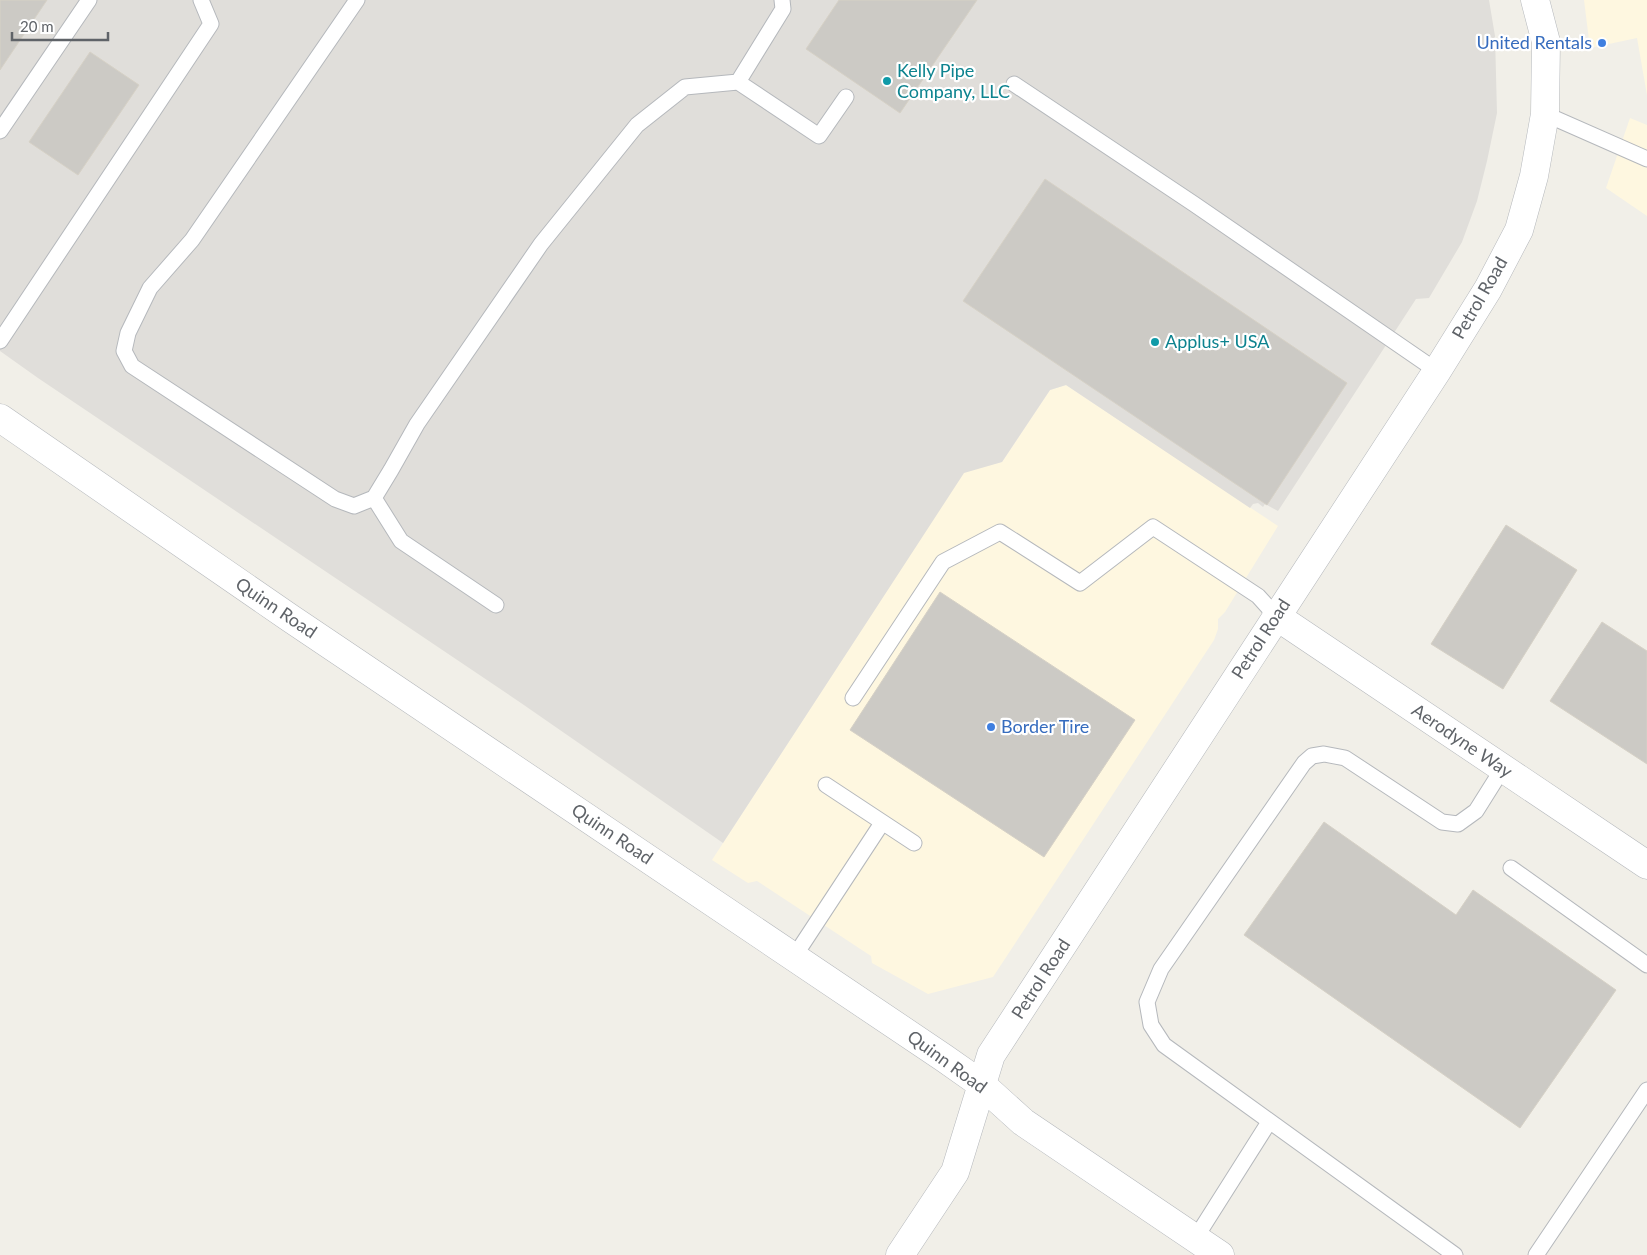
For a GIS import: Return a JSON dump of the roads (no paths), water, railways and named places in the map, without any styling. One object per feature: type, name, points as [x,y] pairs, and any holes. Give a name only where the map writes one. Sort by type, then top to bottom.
[{"type":"street","name":"Petrol Road","points":[[900,1255],[955,1172],[991,1055],[1276,616],[1438,371],[1488,289],[1519,230],[1534,176],[1545,114],[1546,42],[1535,0]]},
{"type":"street","name":"Quinn Road","points":[[0,418],[298,624],[981,1084],[1023,1122],[1220,1255]]},
{"type":"street","name":"Aerodyne Way","points":[[1276,616],[1647,865]]},
{"type":"lane","points":[[0,131],[89,0]]},
{"type":"lane","points":[[0,341],[211,24],[201,0]]},
{"type":"lane","points":[[357,0],[192,240],[150,288],[128,332],[124,351],[132,366],[335,500],[354,506],[374,498],[417,424],[541,244],[637,125],[685,87],[738,82],[819,136],[846,97]]},
{"type":"lane","points":[[738,82],[783,9],[782,0]]},
{"type":"lane","points":[[1014,84],[1104,143],[1438,371]]},
{"type":"lane","points":[[1545,114],[1647,159]]},
{"type":"lane","points":[[374,498],[401,541],[496,605]]},
{"type":"lane","points":[[853,698],[943,562],[1000,532],[1080,583],[1153,527],[1258,596],[1276,616]]},
{"type":"lane","points":[[1455,1255],[1437,1250],[1164,1045],[1151,1025],[1147,1002],[1161,969],[1304,763],[1312,756],[1324,754],[1345,758],[1442,822],[1458,824],[1476,811],[1503,768]]},
{"type":"lane","points":[[826,786],[914,844]]},
{"type":"lane","points":[[794,957],[882,823]]},
{"type":"lane","points":[[1511,868],[1647,965]]},
{"type":"lane","points":[[1536,1255],[1647,1090]]},
{"type":"lane","points":[[1195,1239],[1269,1122]]},
{"type":"place","name":"United Rentals","points":[[1602,43]]},
{"type":"place","name":"Kelly Pipe Company, LLC","points":[[887,81]]},
{"type":"place","name":"Applus+ USA","points":[[1155,342]]},
{"type":"place","name":"Border Tire","points":[[991,727]]}]
